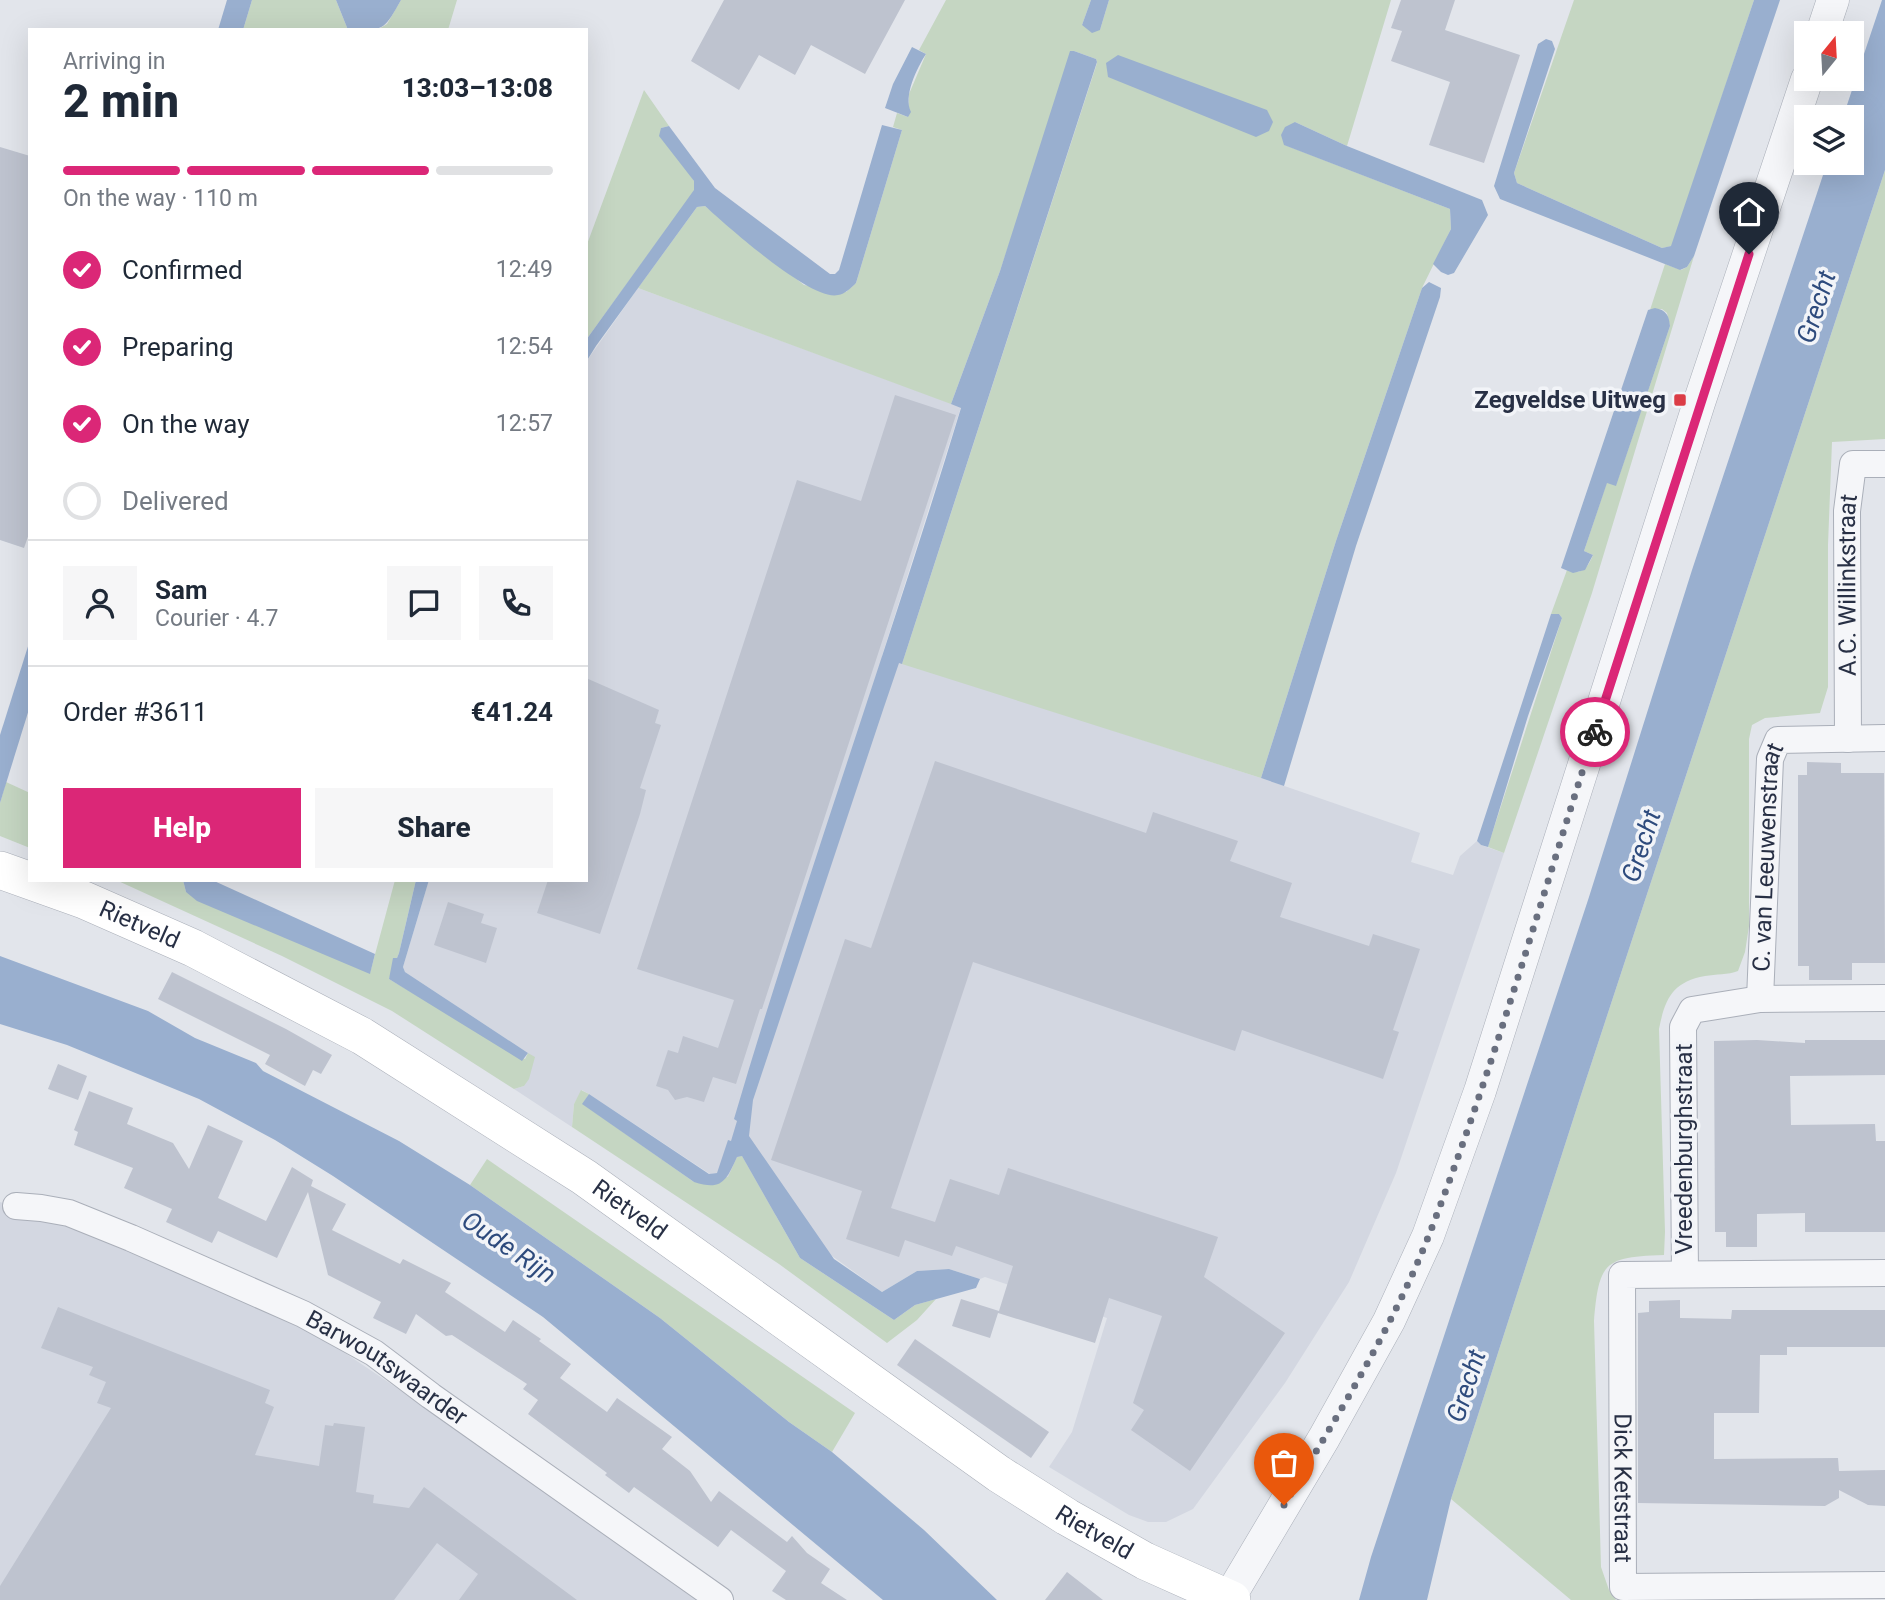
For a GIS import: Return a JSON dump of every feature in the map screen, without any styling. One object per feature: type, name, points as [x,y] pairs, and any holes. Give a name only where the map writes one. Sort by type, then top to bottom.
[{"type":"main road","name":"Rietveld","points":[[0,870],[28,880]]},
{"type":"main road","name":"Rietveld","points":[[34,882],[84,900],[193,948],[362,1036],[584,1177],[999,1474],[1067,1517],[1145,1561],[1230,1599]]},
{"type":"street","points":[[1826,21],[1833,0]]},
{"type":"street","points":[[1230,1599],[1389,1321],[1428,1236],[1480,1091],[1691,430],[1803,91]]},
{"type":"street","name":"A.C. Willinkstraat","points":[[1848,739],[1847,511],[1853,464],[1885,464]]},
{"type":"street","name":"C. van Leeuwenstraat","points":[[1760,999],[1770,759],[1777,740],[1885,738]]},
{"type":"street","name":"Vreedenburghstraat","points":[[1685,1274],[1683,1027],[1692,1010],[1760,999],[1885,998]]},
{"type":"street","name":"Barwoutswaarder","points":[[16,1206],[69,1213],[131,1238],[303,1314],[374,1353],[430,1396],[720,1600]]},
{"type":"street","points":[[1685,1274],[1885,1273]]},
{"type":"street","name":"Dick Ketstraat","points":[[1685,1274],[1622,1275],[1623,1587],[1885,1585]]},
{"type":"shaded area","points":[[638,288],[961,407],[882,656],[1261,778],[1420,833],[1411,862],[1453,875],[1460,856],[1477,841],[1504,853],[1396,1173],[1349,1282],[1285,1383],[1193,1509],[1166,1522],[1148,1522],[1129,1515],[1049,1467],[1072,1432],[1107,1318],[985,1277],[980,1279],[949,1269],[917,1271],[882,1292],[717,1173],[710,1174],[582,1090],[574,1104],[572,1127],[514,1089],[524,1086],[528,1053],[405,972],[403,967],[428,882],[588,882],[588,359]]},
{"type":"shaded area","points":[[0,1202],[76,1229],[308,1328],[609,1531],[705,1600],[0,1600]]},
{"type":"green space","points":[[252,0],[336,0],[347,28],[244,28]]},
{"type":"green space","points":[[401,0],[457,0],[449,28],[380,28],[387,24]]},
{"type":"green space","points":[[946,0],[1091,0],[1082,25],[1100,30],[1109,0],[1391,0],[1347,146],[1295,122],[1285,145],[1450,209],[1451,229],[1422,288],[1336,541],[1261,778],[902,664],[1097,63],[1096,59],[1074,51],[1000,271],[951,404],[638,288],[697,207],[705,206],[804,285],[846,292],[856,283],[902,130],[893,127],[897,113],[908,117],[909,94],[926,54],[919,50]]},
{"type":"green space","points":[[1574,0],[1754,0],[1672,246],[1662,248],[1517,183],[1514,173]]},
{"type":"green space","points":[[644,90],[669,126],[661,128],[694,181],[695,190],[588,337],[588,242]]},
{"type":"green space","points":[[1885,170],[1885,439],[1832,442],[1828,545],[1828,687],[1820,713],[1765,718],[1752,725],[1749,739],[1749,926],[1745,952],[1738,971],[1705,976],[1678,987],[1667,1001],[1661,1018],[1659,1029],[1664,1255],[1629,1258],[1609,1266],[1599,1286],[1594,1321],[1601,1567],[1609,1590],[1616,1600],[1571,1600],[1451,1499]]},
{"type":"green space","points":[[1694,256],[1592,593],[1504,853],[1488,847],[1562,618],[1559,614],[1551,614],[1567,570],[1583,570],[1593,555],[1584,551],[1607,482],[1616,485],[1670,326],[1667,313],[1662,309],[1650,310],[1665,264],[1681,270],[1687,267]]},
{"type":"green space","points":[[6,782],[28,792],[28,847],[0,836],[0,803]]},
{"type":"green space","points":[[120,882],[184,882],[186,892],[370,973],[394,882],[416,882],[399,953],[389,979],[525,1059],[528,1053],[535,1057],[529,1079],[524,1086],[514,1089],[392,1011],[282,956]]},
{"type":"green space","points":[[581,1090],[589,1094],[583,1104],[694,1182],[728,1177],[737,1157],[742,1156],[800,1258],[894,1320],[915,1305],[936,1299],[917,1320],[887,1343],[779,1264],[572,1127],[574,1104]]},
{"type":"green space","points":[[487,1159],[855,1413],[832,1452],[789,1422],[660,1318],[470,1185]]},
{"type":"water","points":[[227,0],[252,0],[244,28],[219,28]]},
{"type":"water","points":[[336,0],[401,0],[386,24],[381,27],[347,28]]},
{"type":"water","points":[[1091,0],[1109,0],[1100,30],[1092,33],[1082,25]]},
{"type":"water","points":[[1754,0],[1780,0],[1694,256],[1687,267],[1680,270],[1500,199],[1494,186],[1538,44],[1546,39],[1552,41],[1555,49],[1514,173],[1517,183],[1662,248],[1671,246]]},
{"type":"water","name":"Grecht","points":[[1882,0],[1885,0],[1885,170],[1451,1499],[1427,1600],[1359,1600],[1589,897],[1692,570],[1823,175],[1864,175],[1864,105],[1847,105],[1852,91],[1864,91],[1864,54]]},
{"type":"water","points":[[912,47],[926,54],[912,82],[909,98],[911,112],[908,117],[885,108],[893,84]]},
{"type":"water","points":[[1070,51],[1096,59],[1097,62],[902,664],[899,663],[753,1100],[749,1136],[834,1259],[882,1292],[917,1271],[949,1269],[980,1279],[976,1288],[915,1305],[894,1320],[800,1258],[742,1156],[737,1157],[722,1182],[711,1185],[694,1182],[582,1104],[589,1094],[709,1174],[717,1173],[728,1140],[731,1141],[737,1121],[734,1119],[761,1030],[961,408],[951,404],[1000,271]]},
{"type":"water","points":[[1118,55],[1267,110],[1273,122],[1269,131],[1256,137],[1108,77],[1106,63]]},
{"type":"water","points":[[1295,122],[1347,146],[1482,200],[1488,215],[1454,273],[1448,275],[1441,272],[1433,264],[1451,229],[1450,209],[1284,145],[1281,135],[1285,127]]},
{"type":"water","points":[[882,125],[902,130],[856,283],[848,291],[838,295],[826,294],[809,287],[770,261],[705,206],[697,207],[588,359],[588,337],[694,190],[694,181],[659,136],[661,128],[669,126],[715,188],[830,274],[839,270]]},
{"type":"water","points":[[1429,282],[1441,288],[1440,297],[1356,546],[1284,786],[1261,778],[1336,541],[1422,288]]},
{"type":"water","points":[[1655,308],[1666,314],[1670,326],[1616,486],[1607,483],[1584,551],[1593,555],[1585,570],[1573,573],[1561,568],[1648,310]]},
{"type":"water","points":[[1551,614],[1559,614],[1562,618],[1528,716],[1488,847],[1481,845],[1477,841]]},
{"type":"water","points":[[28,646],[28,712],[0,803],[0,735]]},
{"type":"water","points":[[184,882],[216,882],[375,954],[370,974],[197,901],[186,892]]},
{"type":"water","points":[[416,882],[428,882],[403,967],[405,972],[528,1053],[522,1061],[389,979],[393,958],[397,958]]},
{"type":"water","name":"Oude Rijn","points":[[0,956],[148,1011],[195,1038],[256,1063],[263,1071],[399,1141],[470,1185],[660,1318],[789,1422],[832,1452],[924,1530],[997,1600],[883,1600],[543,1317],[333,1176],[275,1140],[199,1099],[67,1045],[0,1024]]},
{"type":"building","points":[[724,0],[905,0],[865,74],[811,45],[795,75],[759,55],[739,90],[691,61]]},
{"type":"building","points":[[1401,0],[1455,0],[1445,30],[1520,55],[1484,163],[1429,145],[1450,82],[1391,61],[1402,31],[1391,28]]},
{"type":"building","points":[[0,147],[28,155],[28,537],[24,548],[0,540]]},
{"type":"building","points":[[895,395],[956,415],[736,1084],[713,1077],[704,1102],[687,1097],[675,1100],[668,1090],[656,1086],[668,1050],[678,1053],[683,1036],[718,1048],[734,1000],[637,969],[797,480],[861,501]]},
{"type":"building","points":[[588,679],[659,710],[655,723],[661,725],[640,788],[646,790],[640,814],[600,934],[537,913],[547,882],[588,882]]},
{"type":"building","points":[[935,761],[1146,833],[1153,812],[1238,841],[1230,861],[1292,883],[1280,917],[1369,946],[1373,934],[1420,949],[1393,1030],[1399,1032],[1383,1079],[1242,1030],[1235,1051],[973,962],[891,1208],[935,1222],[950,1179],[999,1195],[1008,1168],[1218,1237],[1204,1277],[1285,1333],[1190,1471],[1131,1430],[1144,1410],[1133,1403],[1162,1316],[1109,1298],[1095,1343],[998,1313],[990,1338],[952,1326],[961,1299],[999,1311],[1013,1266],[956,1246],[952,1256],[905,1240],[899,1257],[846,1239],[862,1191],[771,1160],[845,939],[871,948]]},
{"type":"building","points":[[1807,762],[1841,763],[1841,773],[1884,773],[1885,963],[1852,963],[1852,980],[1809,980],[1809,966],[1798,966],[1798,775],[1807,775]]},
{"type":"building","points":[[448,902],[484,914],[481,923],[497,928],[486,963],[434,945]]},
{"type":"building","points":[[172,972],[332,1055],[321,1074],[313,1070],[305,1086],[265,1064],[270,1055],[158,999]]},
{"type":"building","points":[[1805,1040],[1885,1040],[1885,1075],[1790,1076],[1791,1125],[1875,1124],[1876,1141],[1885,1141],[1885,1232],[1805,1232],[1805,1213],[1757,1214],[1757,1247],[1726,1247],[1726,1232],[1715,1232],[1714,1041],[1805,1043]]},
{"type":"building","points":[[58,1064],[87,1076],[78,1100],[48,1089]]},
{"type":"building","points":[[89,1091],[133,1108],[127,1124],[173,1143],[189,1169],[208,1125],[243,1141],[218,1198],[266,1221],[292,1167],[313,1180],[311,1186],[346,1204],[332,1230],[400,1264],[403,1259],[451,1283],[445,1292],[505,1332],[513,1320],[541,1339],[539,1341],[571,1364],[560,1378],[607,1412],[617,1398],[672,1437],[662,1449],[690,1471],[711,1502],[719,1491],[787,1542],[792,1536],[807,1553],[830,1569],[821,1583],[847,1600],[786,1600],[772,1591],[786,1571],[731,1530],[718,1547],[634,1487],[629,1493],[605,1475],[607,1473],[528,1414],[538,1400],[523,1389],[527,1384],[452,1335],[446,1336],[416,1314],[406,1334],[373,1318],[381,1302],[328,1275],[308,1192],[277,1258],[218,1231],[212,1243],[166,1222],[172,1209],[124,1188],[133,1168],[74,1145],[78,1132],[74,1130]]},
{"type":"building","points":[[1680,1300],[1680,1318],[1731,1319],[1732,1310],[1885,1310],[1885,1347],[1787,1347],[1787,1355],[1760,1355],[1759,1413],[1714,1413],[1714,1459],[1838,1458],[1839,1471],[1885,1470],[1885,1506],[1868,1505],[1839,1490],[1839,1498],[1825,1506],[1638,1503],[1638,1313],[1649,1312],[1649,1301]]},
{"type":"building","points":[[58,1307],[270,1390],[265,1403],[274,1407],[255,1455],[319,1466],[325,1425],[333,1426],[334,1423],[365,1427],[356,1492],[374,1495],[373,1503],[409,1508],[424,1487],[577,1600],[459,1600],[478,1574],[437,1543],[394,1600],[0,1600],[0,1586],[111,1408],[97,1403],[106,1382],[89,1375],[93,1367],[41,1348]]},
{"type":"building","points":[[915,1339],[1049,1432],[1031,1458],[897,1365]]},
{"type":"building","points":[[1067,1572],[1103,1600],[1045,1600]]},
{"type":"way so far","points":[[1284,1505],[1389,1321],[1428,1236],[1480,1091],[1595,732]]},
{"type":"place","name":"Zegveldse Uitweg","points":[[1680,400]]},
{"type":"route","points":[[1595,732],[1749,254]]}]
